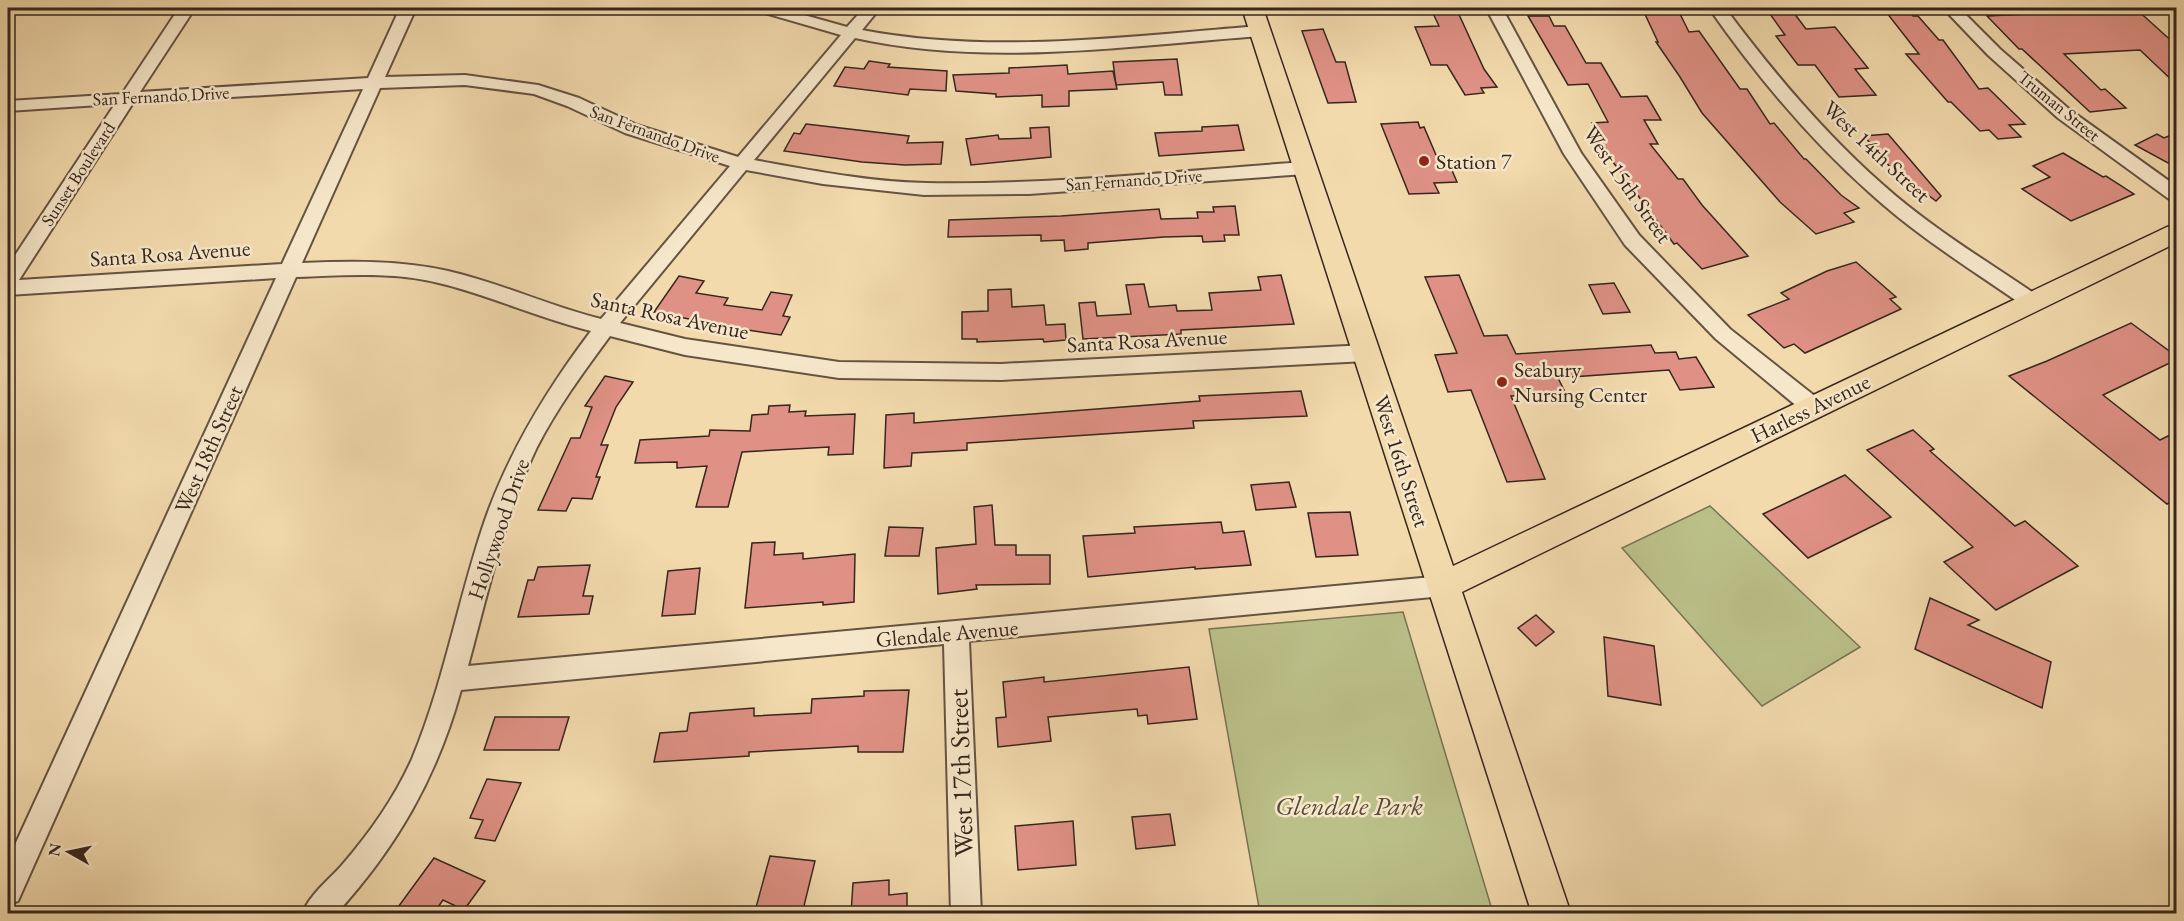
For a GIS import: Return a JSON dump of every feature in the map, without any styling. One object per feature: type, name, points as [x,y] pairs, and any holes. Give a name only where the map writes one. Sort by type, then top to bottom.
[{"type":"main road","name":"West 16th Street","points":[[1256,19],[1552,914]]},
{"type":"main road","name":"Harless Avenue","points":[[1443,586],[2176,233]]},
{"type":"street","name":"Sunset Boulevard","points":[[8,281],[187,8]]},
{"type":"street","name":"West 18th Street","points":[[8,891],[408,8]]},
{"type":"street","points":[[764,8],[817,25],[852,33],[895,40],[961,46],[1029,46],[1256,19]]},
{"type":"street","name":"Hollywood Drive","points":[[316,914],[353,874],[393,820],[422,767],[441,716],[494,528],[526,445],[572,372],[606,327],[872,8]]},
{"type":"street","name":"West 15th Street","points":[[1494,8],[1573,154],[1632,240],[1723,334],[1813,407]]},
{"type":"street","name":"West 14th Street","points":[[1717,8],[1789,100],[1852,165],[1904,212],[2031,301]]},
{"type":"street","name":"Truman Street","points":[[1951,8],[1994,52],[2064,114],[2176,195]]},
{"type":"street","name":"San Fernando Drive","points":[[8,106],[465,80],[538,90],[573,102],[631,129],[742,164],[823,178],[924,189],[1029,188],[1305,168]]},
{"type":"street","name":"Santa Rosa Avenue","points":[[8,288],[289,270],[354,268],[423,272],[449,278],[568,318],[685,347],[839,370],[1001,372],[1366,353]]},
{"type":"street","name":"Glendale Avenue","points":[[451,679],[1443,586]]},
{"type":"street","name":"West 17th Street","points":[[956,632],[966,914]]},
{"type":"green space","points":[[1710,506],[1860,647],[1762,706],[1622,548]]},
{"type":"green space","name":"Glendale Park","points":[[1403,612],[1493,913],[1260,913],[1209,629]]},
{"type":"building","points":[[1456,8],[1484,69],[1497,87],[1481,88],[1484,93],[1465,95],[1447,65],[1431,65],[1415,27],[1439,26],[1431,9]]},
{"type":"building","points":[[1883,8],[1907,8],[1913,16],[1918,16],[1939,40],[1943,40],[1979,89],[1988,88],[2025,124],[2009,125],[2021,137],[1998,139],[1989,130],[1980,131],[1951,102],[1948,102],[1906,54],[1919,54]]},
{"type":"building","points":[[2109,8],[2135,8],[2176,45],[2176,84],[2140,50],[2064,54],[2101,90],[2105,89],[2126,108],[2090,112],[2022,49],[2019,49],[1987,16],[2111,10]]},
{"type":"building","points":[[1643,10],[1678,10],[1689,32],[1699,31],[1740,89],[1747,89],[1770,124],[1774,123],[1804,159],[1841,195],[1859,208],[1844,213],[1854,222],[1816,234],[1780,202],[1702,113],[1656,42],[1658,42]]},
{"type":"building","points":[[1794,13],[1806,29],[1835,27],[1868,68],[1855,69],[1876,95],[1839,97],[1815,65],[1798,65],[1776,36],[1785,35],[1770,14]]},
{"type":"building","points":[[1528,16],[1549,16],[1554,26],[1565,26],[1586,63],[1601,63],[1621,97],[1647,96],[1661,120],[1644,120],[1658,144],[1650,144],[1678,179],[1683,179],[1702,205],[1748,256],[1702,269],[1677,243],[1674,244],[1610,158],[1592,123],[1608,122],[1588,84],[1568,85]]},
{"type":"building","points":[[1323,29],[1336,62],[1345,62],[1356,102],[1328,103],[1302,31]]},
{"type":"building","points":[[1177,59],[1182,95],[1165,95],[1163,82],[1116,85],[1113,62]]},
{"type":"building","points":[[869,61],[890,64],[888,67],[947,71],[946,91],[910,89],[908,95],[834,86],[845,67],[864,69]]},
{"type":"building","points":[[1067,65],[1068,74],[1113,71],[1117,89],[1069,91],[1069,106],[1042,107],[1042,95],[996,97],[996,94],[956,91],[953,75],[1009,73],[1009,68]]},
{"type":"building","name":"Station 7","points":[[1418,122],[1420,128],[1424,127],[1436,155],[1445,154],[1457,182],[1434,183],[1439,193],[1409,194],[1381,124]]},
{"type":"building","points":[[806,124],[909,136],[907,143],[943,142],[941,164],[905,165],[862,162],[784,151],[794,133],[800,134]]},
{"type":"building","points":[[1238,125],[1244,150],[1159,156],[1155,133],[1202,131],[1202,127]]},
{"type":"building","points":[[1049,127],[1051,157],[971,165],[966,139],[998,135],[999,139],[1031,138],[1030,128]]},
{"type":"building","points":[[2176,133],[2176,159],[2168,163],[2135,145],[2157,134],[2164,138]]},
{"type":"building","points":[[1888,134],[1941,196],[1936,201],[1890,167],[1864,136]]},
{"type":"building","points":[[2063,153],[2134,194],[2071,221],[2022,189],[2050,177],[2033,166]]},
{"type":"building","points":[[1235,206],[1239,235],[1224,235],[1225,241],[1203,242],[1202,236],[1164,237],[1088,243],[1088,249],[1065,251],[1064,240],[1041,241],[1041,235],[948,237],[949,220],[1061,216],[1159,209],[1161,219],[1198,218],[1197,212],[1214,212],[1213,207]]},
{"type":"building","points":[[1856,262],[1896,297],[1890,299],[1901,309],[1805,353],[1794,344],[1784,348],[1748,315],[1789,299],[1781,293],[1827,271]]},
{"type":"building","points":[[1281,275],[1294,324],[1181,330],[1181,334],[1083,339],[1079,303],[1095,302],[1097,316],[1131,314],[1126,285],[1144,284],[1149,307],[1176,305],[1177,311],[1212,310],[1209,293],[1261,290],[1258,277]]},
{"type":"building","name":"Seabury Nursing Center","points":[[1459,275],[1484,336],[1507,335],[1516,354],[1651,345],[1655,353],[1676,352],[1679,359],[1696,357],[1714,387],[1680,390],[1669,370],[1558,378],[1566,394],[1511,396],[1545,479],[1507,482],[1471,390],[1448,392],[1435,355],[1457,353],[1425,277]]},
{"type":"building","points":[[679,276],[704,281],[696,293],[728,298],[724,305],[762,310],[771,292],[792,295],[783,316],[790,317],[781,335],[708,324],[654,312]]},
{"type":"building","points":[[1614,283],[1630,312],[1603,314],[1589,285]]},
{"type":"building","points":[[1011,289],[1012,307],[1044,305],[1046,325],[1065,324],[1066,340],[977,342],[977,339],[962,339],[962,312],[988,311],[988,290]]},
{"type":"building","points":[[2131,323],[2176,356],[2176,360],[2103,395],[2160,440],[2176,432],[2176,499],[2167,504],[2009,376]]},
{"type":"building","points":[[605,376],[633,382],[616,407],[601,445],[608,445],[596,477],[600,477],[592,499],[572,498],[566,511],[538,510],[571,438],[580,438],[592,407],[585,406]]},
{"type":"building","points":[[1301,391],[1307,416],[1193,421],[1194,428],[967,443],[967,450],[912,453],[911,466],[884,468],[886,415],[914,413],[914,423],[1200,401],[1199,396]]},
{"type":"building","points":[[790,405],[789,412],[806,411],[805,416],[855,414],[853,454],[828,455],[829,447],[742,452],[728,507],[696,507],[707,466],[677,468],[677,462],[635,463],[640,440],[709,436],[710,430],[750,431],[752,415],[768,414],[769,406]]},
{"type":"building","points":[[1913,430],[1934,449],[1930,451],[2015,526],[2025,521],[2078,566],[1996,610],[1944,562],[1973,547],[1867,450]]},
{"type":"building","points":[[1845,475],[1891,517],[1808,558],[1763,514]]},
{"type":"building","points":[[1289,482],[1296,507],[1256,510],[1251,485]]},
{"type":"building","points":[[992,505],[995,545],[1016,545],[1016,555],[1050,555],[1050,584],[976,585],[977,589],[938,594],[936,548],[976,544],[974,507]]},
{"type":"building","points":[[1350,512],[1358,555],[1316,557],[1308,513]]},
{"type":"building","points":[[1221,522],[1223,533],[1244,531],[1251,565],[1195,569],[1195,567],[1088,577],[1083,536],[1135,533],[1134,527]]},
{"type":"building","points":[[889,527],[923,528],[919,556],[885,556]]},
{"type":"building","points":[[775,542],[774,555],[803,553],[803,559],[855,554],[854,602],[745,608],[752,543]]},
{"type":"building","points":[[590,565],[583,596],[593,596],[589,614],[518,617],[528,580],[534,580],[538,567]]},
{"type":"building","points":[[700,568],[695,614],[662,616],[668,571]]},
{"type":"building","points":[[1930,598],[1979,620],[1968,625],[2051,662],[2042,708],[1915,649]]},
{"type":"building","points":[[1536,615],[1554,632],[1536,646],[1518,628]]},
{"type":"building","points":[[1604,637],[1654,646],[1661,705],[1608,696]]},
{"type":"building","points":[[1189,667],[1197,719],[1148,724],[1147,715],[1138,716],[1137,709],[1048,717],[1051,741],[998,747],[996,718],[1006,717],[1003,682],[1044,677],[1044,682]]},
{"type":"building","points":[[909,690],[903,752],[858,752],[858,746],[749,752],[749,756],[654,762],[660,733],[687,731],[690,713],[754,708],[754,716],[811,713],[812,699],[864,696],[864,691]]},
{"type":"building","points":[[495,717],[569,717],[559,750],[484,750]]},
{"type":"building","points":[[487,779],[521,783],[495,841],[475,838],[483,820],[470,818]]},
{"type":"building","points":[[1170,814],[1175,845],[1136,849],[1132,817]]},
{"type":"building","points":[[1073,821],[1076,865],[1018,870],[1015,826]]},
{"type":"building","points":[[770,856],[815,861],[802,914],[755,911]]},
{"type":"building","points":[[434,858],[485,881],[464,910],[443,900],[433,914],[393,914]]},
{"type":"building","points":[[889,880],[889,895],[907,893],[907,914],[851,914],[853,883]]},
{"type":"place","name":"Station 7","points":[[1424,161]]},
{"type":"place","name":"Seabury Nursing Center","points":[[1502,382]]}]
